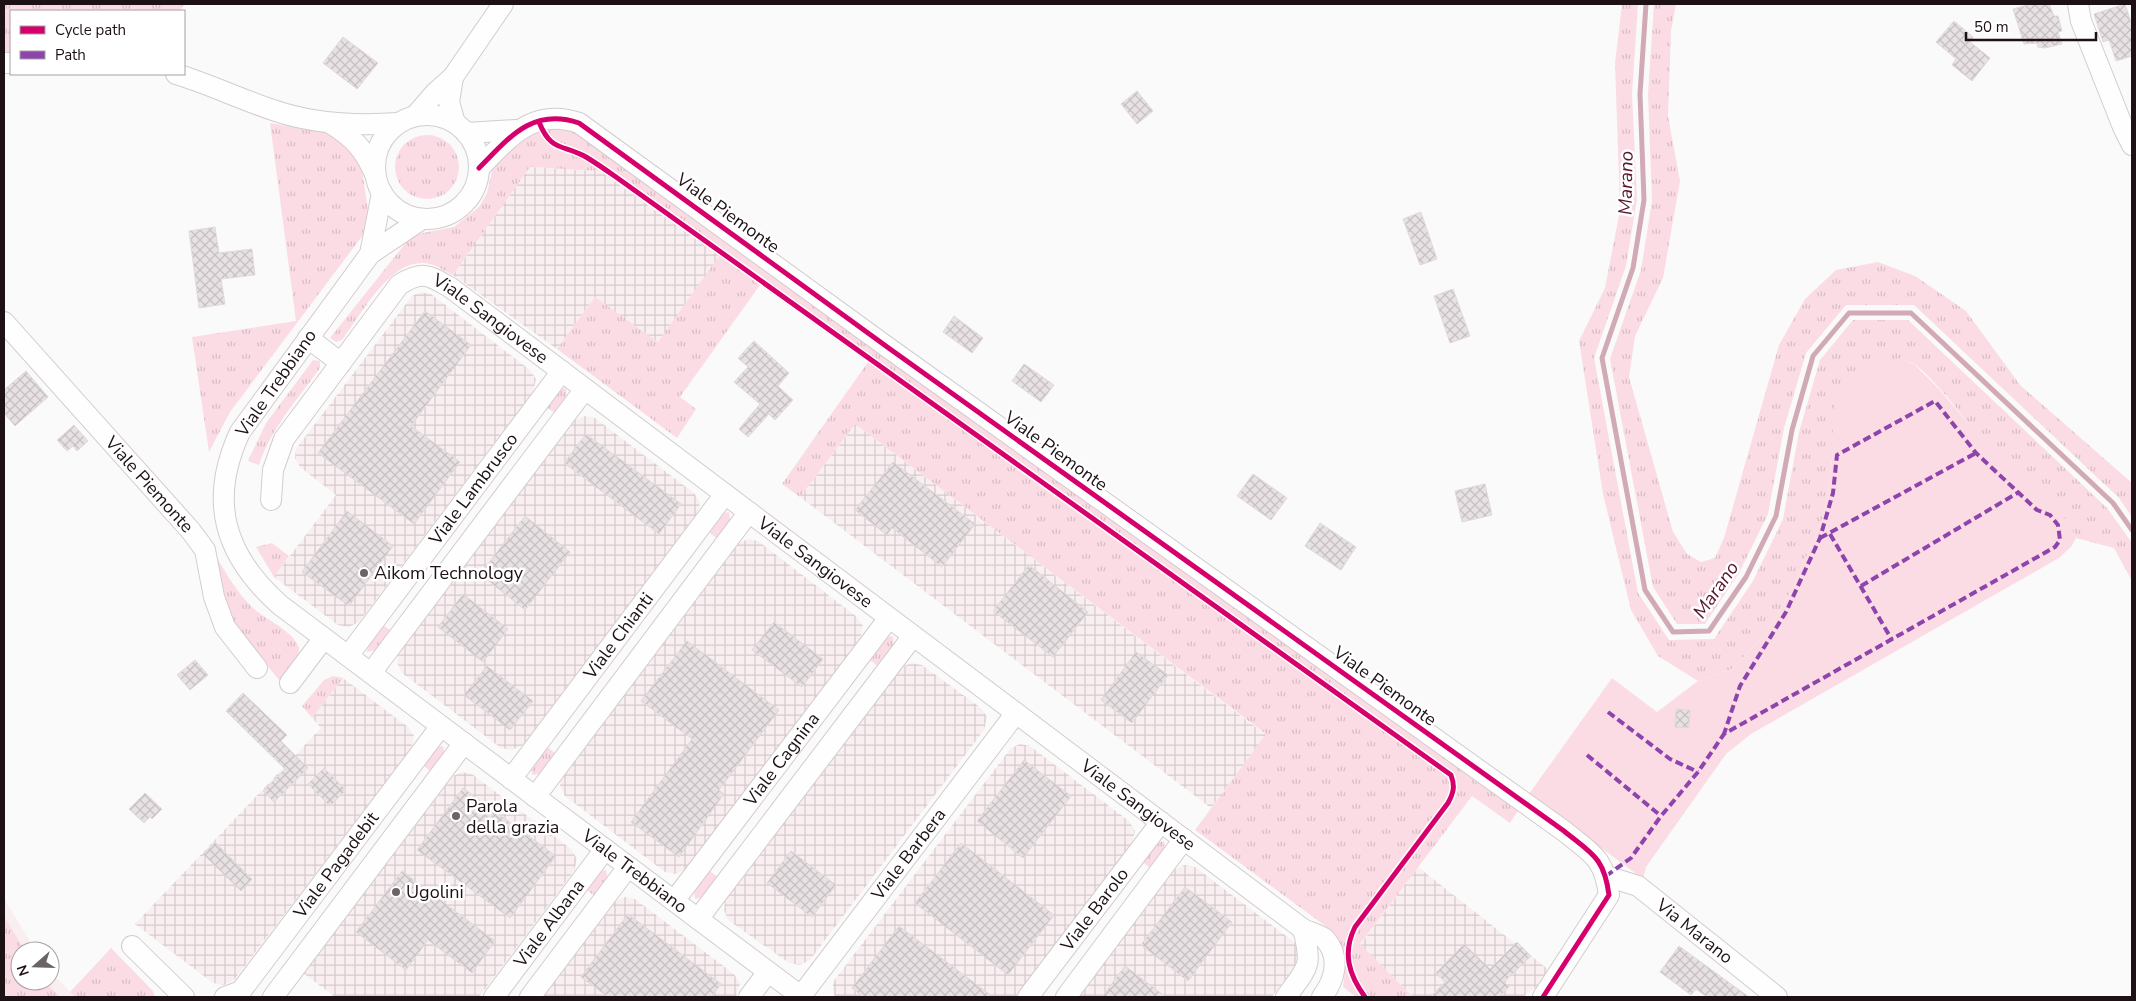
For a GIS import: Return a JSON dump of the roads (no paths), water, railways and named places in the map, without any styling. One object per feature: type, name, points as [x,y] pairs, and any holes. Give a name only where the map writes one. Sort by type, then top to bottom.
[{"type":"street","points":[[375,174],[375,159],[379,145],[387,133],[407,119],[453,77],[503,4]]},
{"type":"street","points":[[2078,4],[2081,21],[2122,127],[2132,145]]},
{"type":"street","points":[[179,75],[209,84],[273,110],[330,123],[375,125],[436,116],[461,128]]},
{"type":"street","points":[[330,123],[355,141],[366,154],[382,193],[392,206],[406,214],[422,219],[439,217],[455,211],[467,199],[476,185],[479,168],[475,149],[461,128],[449,102],[453,77]]},
{"type":"street","name":"Viale Piemonte","points":[[461,128],[516,130],[554,118],[566,118],[579,123],[604,139],[890,349],[1564,831],[1598,858],[1606,876]]},
{"type":"street","name":"Viale Piemonte","points":[[479,168],[516,130]]},
{"type":"street","name":"Viale Trebbiano","points":[[370,254],[382,193]]},
{"type":"street","name":"Viale Trebbiano","points":[[422,219],[370,254],[240,432],[227,463],[224,478],[223,505],[229,533],[241,561],[258,586],[280,605],[698,919],[796,995]]},
{"type":"street","name":"Viale Sangiovese","points":[[271,500],[273,470],[284,439],[399,285],[418,276],[429,275],[451,288],[1304,929],[1324,939],[1334,958],[1334,977],[1322,997]]},
{"type":"street","name":"Viale Piemonte","points":[[4,322],[201,544],[205,550],[214,597],[225,627],[257,668]]},
{"type":"street","points":[[308,338],[341,363]]},
{"type":"street","name":"Viale Lambrusco","points":[[348,656],[562,371]]},
{"type":"street","name":"Viale Lambrusco","points":[[371,673],[585,389]]},
{"type":"street","name":"Viale Chianti","points":[[511,779],[725,494]]},
{"type":"street","name":"Viale Chianti","points":[[535,797],[749,512]]},
{"type":"street","name":"Viale Cagnina","points":[[674,901],[889,618]]},
{"type":"street","name":"Viale Cagnina","points":[[698,919],[913,636]]},
{"type":"street","points":[[290,683],[324,638]]},
{"type":"street","name":"Viale Barbera","points":[[796,995],[1016,713]]},
{"type":"street","name":"Viale Pagadebit","points":[[225,997],[241,991],[441,726]]},
{"type":"street","name":"Viale Pagadebit","points":[[273,997],[464,743]]},
{"type":"street","name":"Viale Barolo","points":[[1028,997],[1161,822]]},
{"type":"street","name":"Viale Barolo","points":[[1066,997],[1184,839]]},
{"type":"street","name":"Viale Albana","points":[[494,997],[605,849]]},
{"type":"street","name":"Viale Albana","points":[[530,997],[628,867]]},
{"type":"street","points":[[1543,997],[1609,895],[1606,876]]},
{"type":"street","name":"Via Marano","points":[[1606,876],[1638,886],[1777,997]]},
{"type":"street","points":[[1286,997],[1306,970],[1310,953],[1304,929]]},
{"type":"street","points":[[132,946],[184,997]]},
{"type":"street","points":[[749,997],[768,972]]},
{"type":"street","points":[[190,997],[202,997]]},
{"type":"waterway","name":"Marano","points":[[1646,4],[1640,94],[1644,200],[1633,268],[1602,358],[1645,590],[1673,632],[1709,631],[1746,577],[1776,516],[1792,430],[1813,356],[1849,313],[1911,313],[2113,503],[2132,530]]},
{"type":"place","name":"Aikom Technology","points":[[364,573]]},
{"type":"place","name":"Parola della grazia","points":[[456,816]]},
{"type":"place","name":"Ugolini","points":[[396,892]]}]
